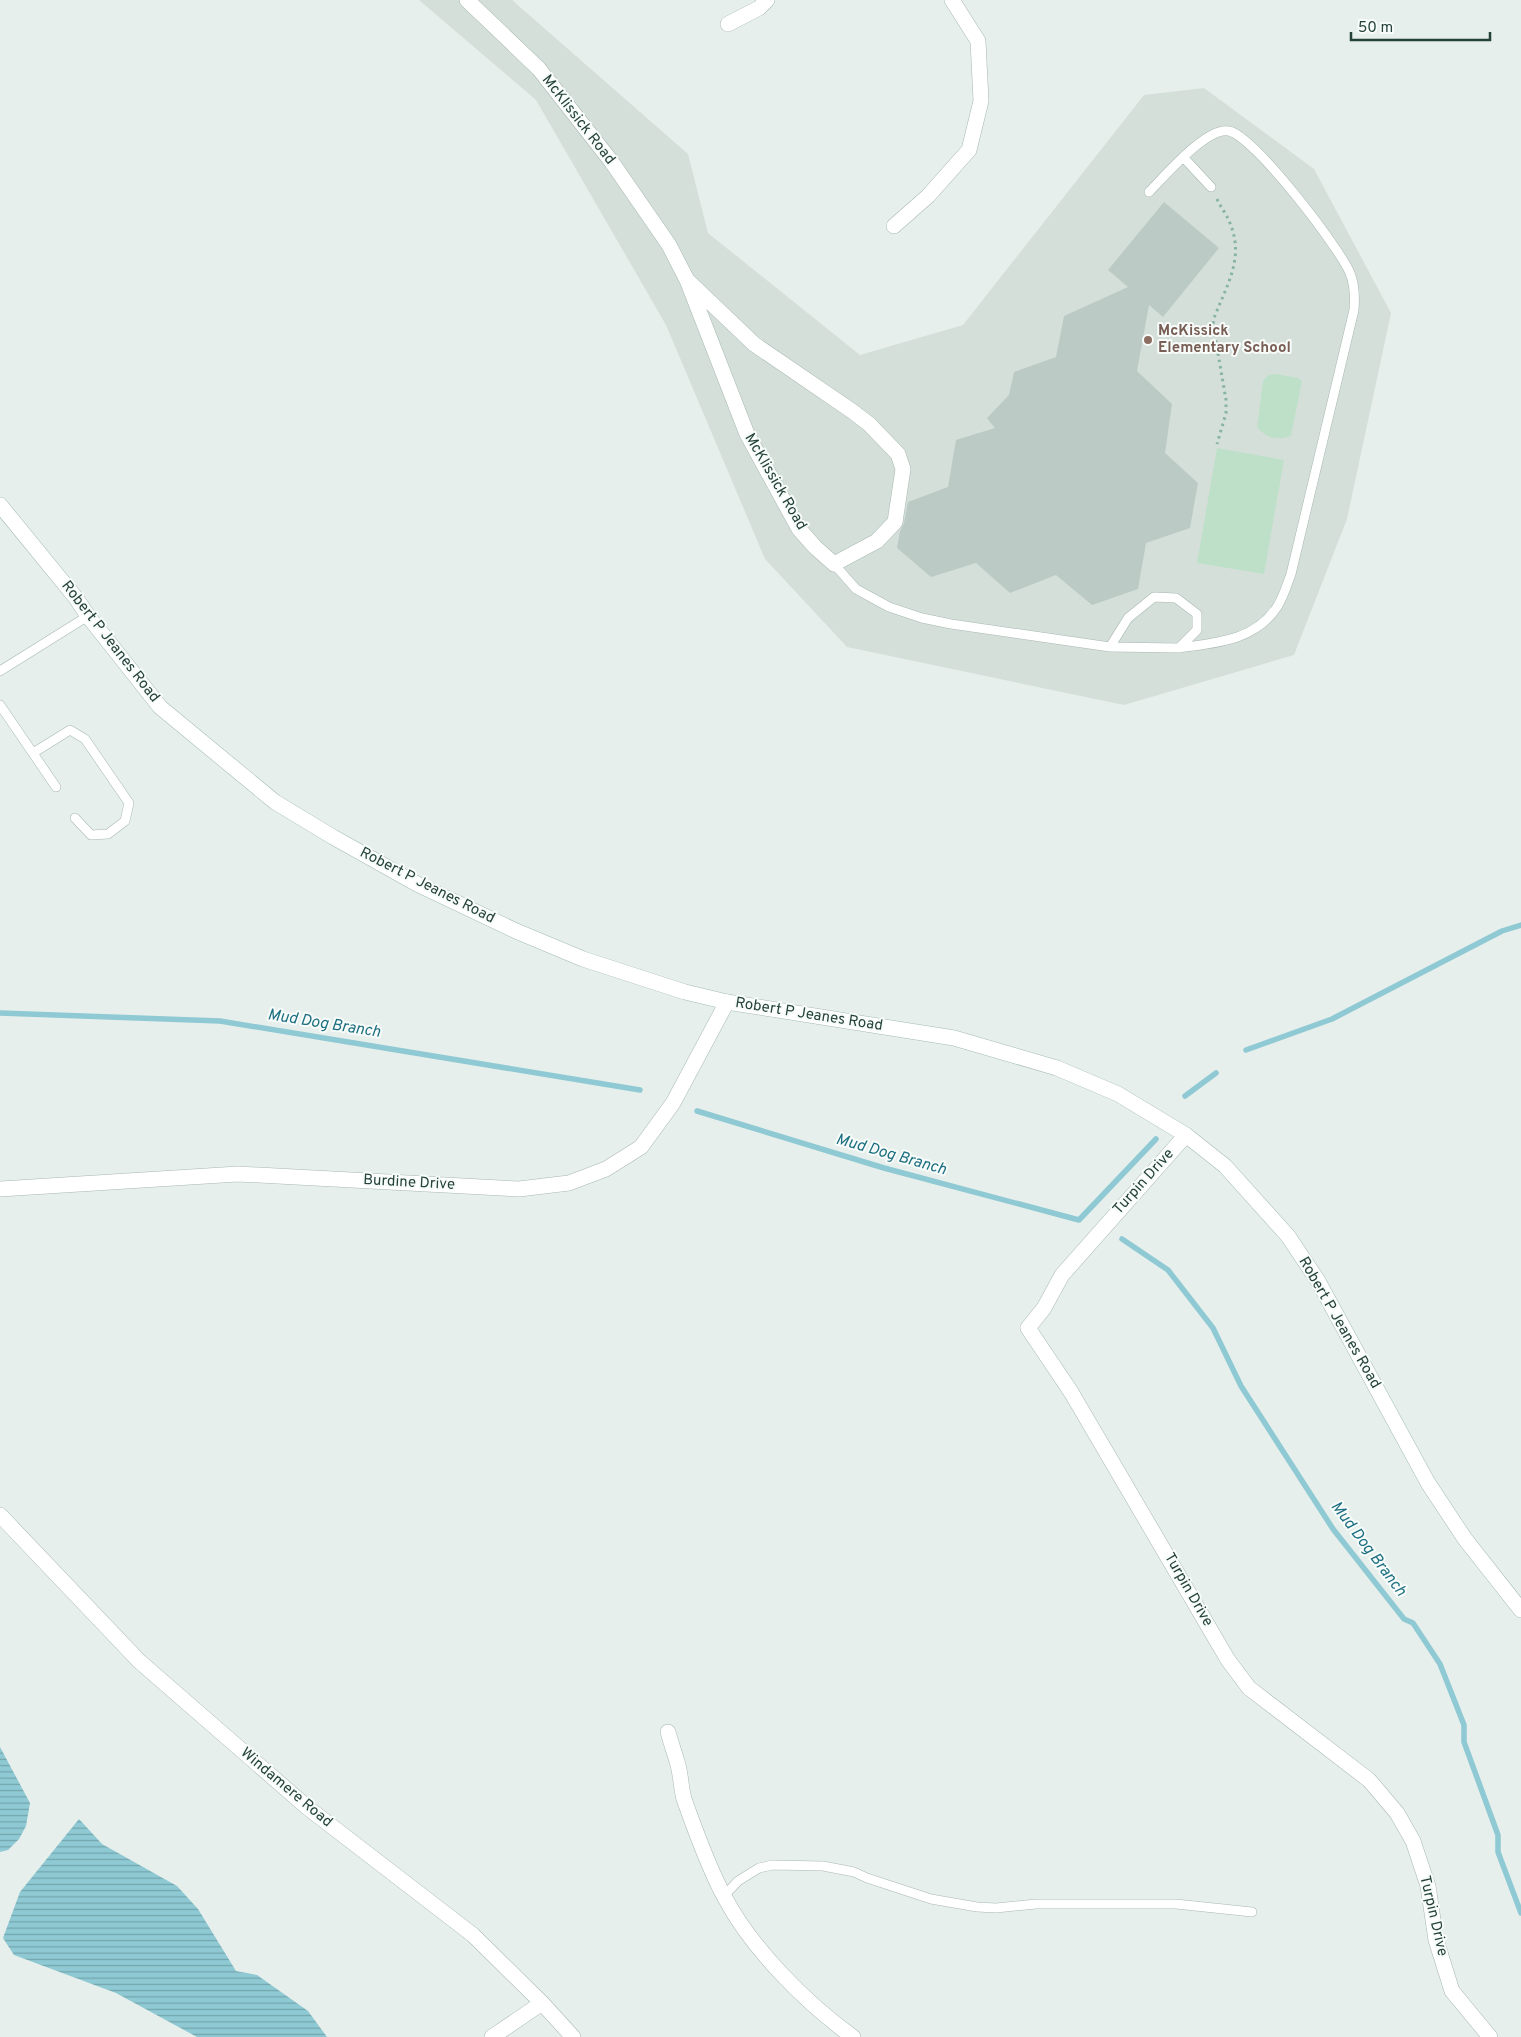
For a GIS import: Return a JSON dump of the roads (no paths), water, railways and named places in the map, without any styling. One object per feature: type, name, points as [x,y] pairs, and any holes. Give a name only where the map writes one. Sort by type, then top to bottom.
[{"type":"street","name":"McKlissick Road","points":[[467,0],[539,70],[611,161],[669,245],[687,280],[747,434],[799,529],[834,564],[877,541],[895,522],[903,469],[898,454],[869,424],[852,411],[754,344],[687,280]]},
{"type":"street","points":[[728,24],[759,8],[767,0]]},
{"type":"street","points":[[894,226],[928,196],[969,150],[981,100],[978,41],[952,0]]},
{"type":"street","name":"Robert P Jeanes Road","points":[[0,505],[76,598],[160,707],[275,802],[333,838],[417,884],[532,938],[583,958],[685,992],[727,1002],[954,1038],[1058,1068],[1118,1094],[1186,1135],[1225,1166],[1288,1236],[1318,1281],[1428,1483],[1465,1539],[1521,1610]]},
{"type":"street","name":"Burdine Drive","points":[[0,1189],[238,1174],[519,1188],[569,1183],[606,1168],[641,1147],[673,1103],[727,1002]]},
{"type":"street","name":"Turpin Drive","points":[[1186,1135],[1062,1275],[1044,1308],[1028,1328],[1071,1392],[1228,1660],[1249,1688],[1369,1780],[1397,1813],[1413,1841],[1428,1886],[1436,1940],[1452,1991],[1490,2037]]},
{"type":"street","name":"Windamere Road","points":[[0,1515],[78,1599],[146,1667],[308,1808],[472,1935],[542,2003],[573,2037]]},
{"type":"street","points":[[668,1732],[678,1766],[683,1796],[724,1896],[754,1942],[798,1990],[827,2018],[853,2037]]},
{"type":"street","points":[[492,2037],[542,2003]]},
{"type":"lane","points":[[834,564],[856,589],[889,607],[922,618],[951,624],[1110,647],[1179,648],[1235,640],[1262,625],[1278,607],[1291,574],[1354,310],[1356,293],[1350,273],[1340,255],[1284,182],[1247,141],[1229,130],[1217,132],[1202,140],[1149,192]]},
{"type":"lane","points":[[1184,158],[1211,187]]},
{"type":"lane","points":[[1110,647],[1128,618],[1154,597],[1176,598],[1197,614],[1197,630],[1179,648]]},
{"type":"lane","points":[[0,671],[88,616]]},
{"type":"lane","points":[[0,705],[56,787]]},
{"type":"lane","points":[[34,753],[70,730],[85,739],[129,804],[125,821],[108,834],[90,835],[75,818]]},
{"type":"lane","points":[[724,1896],[738,1881],[759,1868],[772,1865],[823,1866],[854,1872],[912,1894],[953,1904],[977,1907],[996,1908],[1036,1904],[1176,1904],[1252,1912]]},
{"type":"water","points":[[0,1747],[30,1803],[26,1826],[19,1839],[8,1850],[0,1852]]},
{"type":"water","points":[[79,1819],[102,1844],[177,1886],[198,1909],[236,1971],[257,1975],[308,2011],[327,2037],[197,2037],[116,1993],[14,1955],[3,1938],[20,1892]]},
{"type":"waterway","points":[[1246,1050],[1332,1019],[1502,931],[1521,925]]},
{"type":"waterway","name":"Mud Dog Branch","points":[[0,1013],[220,1021],[640,1090]]},
{"type":"waterway","points":[[1185,1096],[1216,1073]]},
{"type":"waterway","name":"Mud Dog Branch","points":[[697,1111],[884,1168],[1079,1220],[1156,1139]]},
{"type":"waterway","name":"Mud Dog Branch","points":[[1122,1239],[1168,1270],[1213,1328],[1241,1386],[1333,1529],[1404,1619],[1413,1623],[1440,1664],[1464,1725],[1464,1742],[1498,1835],[1498,1852],[1521,1913]]},
{"type":"place","name":"McKissick Elementary School","points":[[1148,340]]}]
